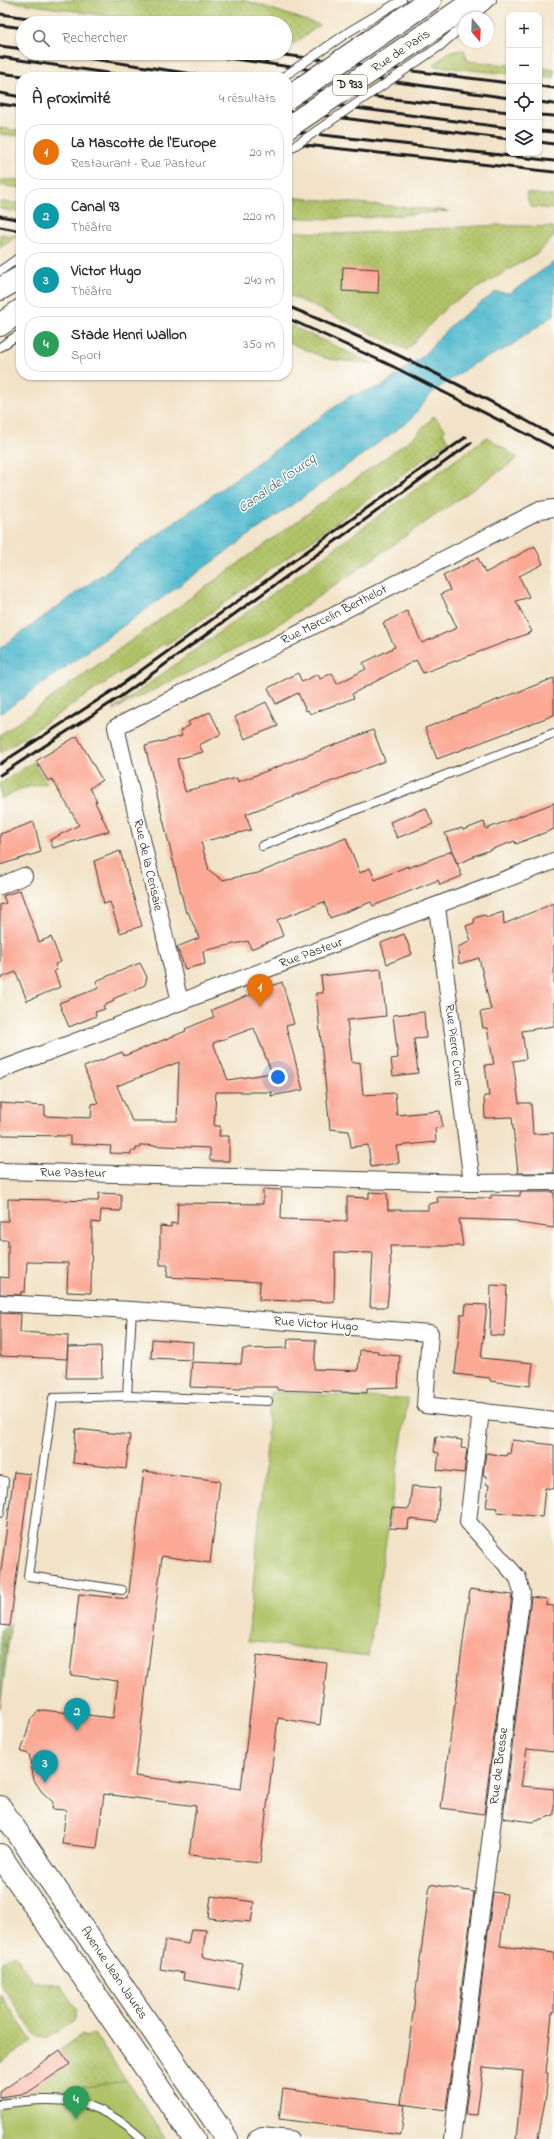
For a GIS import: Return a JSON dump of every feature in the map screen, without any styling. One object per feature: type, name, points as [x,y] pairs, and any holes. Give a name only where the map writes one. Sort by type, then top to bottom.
[{"type":"main road","name":"D 933","points":[[292,95],[430,0]]},
{"type":"main road","name":"Rue de Paris","points":[[292,125],[475,0]]},
{"type":"main road","points":[[0,289],[16,280]]},
{"type":"main road","points":[[0,325],[16,314]]},
{"type":"main road","name":"Avenue Jean Jaurès","points":[[0,1807],[227,2139]]},
{"type":"main road","name":"Avenue Jean Jaurès","points":[[0,1855],[194,2139]]},
{"type":"street","name":"Rue Marcelin Berthelot","points":[[116,727],[540,510],[554,508]]},
{"type":"street","name":"Rue de la Cerisaie","points":[[116,727],[180,1002]]},
{"type":"street","name":"Rue Pasteur","points":[[0,1070],[436,907],[554,861]]},
{"type":"street","points":[[0,886],[24,876]]},
{"type":"street","name":"Rue Pierre Curie","points":[[436,907],[472,1183]]},
{"type":"street","name":"Rue Pasteur","points":[[0,1171],[472,1183],[554,1182]]},
{"type":"street","name":"Rue Victor Hugo","points":[[0,1303],[132,1310],[430,1333],[425,1405],[554,1420]]},
{"type":"street","name":"Rue de Bresse","points":[[452,2139],[522,1593],[518,1578],[468,1522],[481,1411]]},
{"type":"street","points":[[256,2139],[262,2136],[290,2139]]},
{"type":"lane","points":[[290,72],[350,31],[402,0]]},
{"type":"lane","points":[[479,12],[492,0]]},
{"type":"lane","name":"Rue de Paris","points":[[292,148],[440,46],[458,30]]},
{"type":"lane","points":[[0,271],[16,260]]},
{"type":"lane","points":[[0,347],[16,336]]},
{"type":"lane","points":[[262,846],[554,734]]},
{"type":"lane","points":[[127,1396],[132,1310]]},
{"type":"lane","points":[[122,1590],[28,1576],[53,1398],[127,1396],[268,1401]]},
{"type":"lane","points":[[0,1480],[4,1481],[0,1513]]},
{"type":"lane","points":[[0,2104],[37,2099],[60,2099],[82,2104],[97,2108],[123,2121],[142,2139]]},
{"type":"green space","points":[[0,0],[244,0],[320,25],[292,45],[292,16],[108,16]]},
{"type":"green space","points":[[464,50],[468,61],[506,65],[506,74],[433,66],[450,51]]},
{"type":"green space","points":[[542,68],[554,69],[554,78],[542,77]]},
{"type":"green space","points":[[0,128],[16,130],[16,136],[0,134]]},
{"type":"green space","points":[[0,180],[16,180],[16,187],[0,185]]},
{"type":"green space","points":[[526,193],[554,196],[554,209],[530,207]]},
{"type":"green space","points":[[292,197],[449,211],[328,219],[292,217]]},
{"type":"green space","points":[[0,202],[16,203],[16,211],[0,209]]},
{"type":"green space","points":[[497,225],[554,227],[554,237],[539,252],[447,306],[407,350],[292,296],[292,231],[342,234]]},
{"type":"green space","points":[[0,234],[16,236],[16,237],[0,248]]},
{"type":"green space","points":[[292,326],[374,364],[328,359],[292,344]]},
{"type":"green space","points":[[434,416],[446,430],[443,432],[449,441],[166,645],[165,643],[0,753],[0,735],[414,437]]},
{"type":"green space","points":[[487,437],[518,458],[260,637],[113,710]]},
{"type":"green space","points":[[33,762],[47,783],[20,789],[0,799],[0,784]]},
{"type":"green space","points":[[271,1392],[408,1399],[368,1656],[248,1641]]},
{"type":"green space","points":[[11,1623],[0,1708],[0,1630]]},
{"type":"green space","points":[[14,1954],[32,1980],[60,1985],[77,2010],[74,2021],[47,2038],[35,2035],[0,1983],[0,1963]]},
{"type":"green space","points":[[0,1994],[32,2041],[0,2063]]},
{"type":"green space","points":[[83,2034],[85,2037],[94,2034],[127,2081],[28,2095],[27,2093],[70,2064],[60,2050]]},
{"type":"green space","points":[[127,2081],[166,2139],[0,2139],[0,2099]]},
{"type":"water","name":"Canal de l'Ourcq","points":[[554,262],[554,315],[509,347],[471,365],[432,393],[409,421],[0,714],[0,648],[350,396],[381,387],[423,356],[453,323],[496,292],[510,293]]},
{"type":"building","points":[[343,267],[379,269],[378,293],[342,291]]},
{"type":"building","points":[[535,546],[543,564],[519,576],[529,597],[516,601],[532,632],[423,673],[416,660],[352,694],[354,698],[310,714],[308,710],[306,711],[298,693],[276,704],[268,688],[298,673],[302,682],[318,674],[320,679],[332,673],[337,684],[366,669],[363,663],[395,647],[383,623],[407,611],[422,643],[457,628],[441,594],[450,590],[443,576],[478,558],[485,573]]},
{"type":"building","points":[[554,678],[554,715],[437,759],[425,728]]},
{"type":"building","points":[[266,702],[278,726],[245,739],[235,717]]},
{"type":"building","points":[[210,712],[221,734],[199,745],[203,752],[177,759],[185,791],[237,778],[238,782],[373,730],[385,761],[246,814],[251,830],[201,842],[209,870],[222,880],[258,873],[346,838],[360,873],[370,868],[375,880],[408,866],[408,868],[452,851],[462,876],[440,885],[438,880],[373,906],[371,902],[330,918],[324,902],[277,920],[283,936],[251,949],[248,941],[203,951],[205,964],[185,969],[177,947],[199,938],[188,912],[186,913],[145,746],[182,736],[180,731],[190,725],[188,722]]},
{"type":"building","points":[[77,736],[102,780],[90,788],[109,831],[53,848],[50,840],[79,825],[52,779],[48,781],[36,761]]},
{"type":"building","points":[[554,803],[554,829],[516,844],[515,841],[473,856],[474,857],[457,864],[445,833],[462,828],[463,830],[484,822],[486,829]]},
{"type":"building","points":[[426,808],[433,824],[397,838],[390,822]]},
{"type":"building","points":[[34,822],[41,852],[0,865],[0,834]]},
{"type":"building","points":[[120,851],[142,926],[120,933],[110,902],[104,904],[94,861]]},
{"type":"building","points":[[20,890],[39,942],[51,937],[61,962],[55,964],[57,970],[54,971],[60,987],[27,1001],[16,972],[0,978],[0,905],[6,903],[3,896]]},
{"type":"building","points":[[554,903],[554,1026],[522,1031],[526,1059],[513,1061],[519,1103],[531,1103],[533,1134],[554,1133],[554,1173],[518,1173],[512,1117],[485,1118],[484,1096],[489,1096],[485,1065],[494,1064],[487,1028],[483,1028],[480,1012],[491,1010],[479,958],[459,964],[458,947],[471,941],[466,926],[474,923],[475,918],[484,915],[488,917],[503,912],[504,924]]},
{"type":"building","points":[[404,934],[412,954],[387,964],[381,943]]},
{"type":"building","points":[[140,963],[147,977],[145,985],[113,999],[114,1001],[103,1006],[105,1009],[95,1012],[96,1016],[69,1027],[59,1003],[99,988],[96,981]]},
{"type":"building","points":[[381,969],[386,1016],[347,1020],[352,1063],[360,1062],[363,1095],[395,1093],[397,1115],[440,1111],[443,1127],[435,1128],[436,1142],[397,1146],[399,1163],[371,1167],[368,1145],[351,1147],[349,1131],[330,1129],[316,993],[323,993],[321,976]]},
{"type":"building","points":[[282,982],[294,1024],[286,1026],[303,1090],[271,1096],[272,1092],[216,1092],[214,1126],[220,1126],[219,1136],[229,1136],[229,1161],[210,1161],[210,1148],[140,1145],[140,1148],[136,1148],[136,1151],[131,1151],[131,1154],[110,1153],[111,1146],[70,1144],[70,1136],[0,1135],[0,1103],[45,1106],[45,1116],[91,1118],[92,1104],[98,1103],[84,1067],[122,1052],[124,1056],[186,1031],[185,1029],[214,1017],[211,1010]],"holes":[[[254,1028],[272,1073],[228,1080],[213,1043]],[[179,1062],[177,1121],[132,1121],[117,1086]]]},
{"type":"building","points":[[424,1012],[426,1038],[414,1039],[418,1073],[393,1076],[391,1059],[398,1058],[393,1015]]},
{"type":"building","points":[[263,1189],[282,1190],[281,1219],[347,1221],[347,1197],[369,1198],[369,1192],[387,1193],[388,1210],[428,1210],[428,1204],[438,1202],[437,1197],[491,1198],[491,1195],[520,1196],[520,1192],[554,1192],[554,1228],[518,1223],[518,1221],[459,1219],[463,1246],[390,1246],[391,1265],[387,1307],[370,1307],[373,1253],[335,1252],[334,1302],[259,1300],[260,1282],[167,1277],[168,1265],[160,1265],[160,1226],[171,1227],[171,1223],[177,1224],[178,1203],[263,1204]]},
{"type":"building","points":[[99,1193],[121,1194],[121,1211],[101,1210],[100,1223],[92,1222],[91,1293],[67,1292],[68,1263],[27,1262],[25,1292],[21,1292],[21,1295],[0,1294],[0,1277],[8,1278],[8,1240],[0,1240],[0,1221],[8,1221],[8,1199],[98,1201]]},
{"type":"building","points":[[491,1285],[507,1286],[504,1336],[490,1335]]},
{"type":"building","points":[[466,1304],[487,1305],[481,1358],[533,1363],[530,1386],[490,1381],[490,1378],[455,1374],[461,1314],[465,1314]]},
{"type":"building","points":[[0,1313],[21,1314],[20,1332],[68,1335],[67,1359],[0,1356]]},
{"type":"building","points":[[152,1339],[193,1342],[192,1360],[151,1358]]},
{"type":"building","points":[[288,1339],[316,1340],[314,1369],[358,1371],[360,1350],[378,1351],[378,1354],[400,1356],[398,1387],[367,1388],[367,1393],[277,1390],[277,1387],[240,1387],[240,1389],[190,1387],[192,1362],[241,1364],[243,1349],[287,1348]]},
{"type":"building","points":[[101,1346],[102,1378],[66,1378],[68,1347]]},
{"type":"building","points":[[76,1429],[130,1435],[126,1469],[73,1463]]},
{"type":"building","points":[[436,1436],[462,1440],[461,1448],[467,1449],[464,1473],[437,1470],[439,1453],[434,1452]]},
{"type":"building","points":[[512,1440],[554,1445],[554,1489],[545,1488],[542,1517],[497,1512],[498,1508],[486,1507],[489,1485],[486,1484],[487,1476],[483,1475],[486,1453],[506,1456],[507,1453],[510,1454]]},
{"type":"building","points":[[144,1471],[220,1481],[210,1563],[162,1556],[135,1776],[241,1789],[257,1655],[327,1663],[320,1725],[278,1718],[260,1863],[189,1855],[196,1806],[104,1794],[97,1848],[62,1844],[66,1810],[52,1809],[53,1802],[42,1792],[34,1780],[29,1754],[21,1752],[31,1719],[37,1712],[43,1710],[113,1718],[118,1681],[70,1675],[79,1594],[128,1599]]},
{"type":"building","points":[[14,1472],[30,1474],[10,1626],[0,1625],[0,1578]]},
{"type":"building","points":[[412,1486],[440,1488],[437,1522],[409,1519],[408,1529],[389,1528],[392,1508],[409,1509]]},
{"type":"building","points":[[470,1589],[512,1595],[484,1814],[441,1808]]},
{"type":"building","points":[[531,1597],[547,1599],[546,1605],[554,1606],[554,1752],[527,1749],[521,1786],[554,1789],[554,1815],[533,1822],[503,1818]]},
{"type":"building","points":[[430,1884],[474,1892],[446,2110],[401,2104]]},
{"type":"building","points":[[493,1892],[507,1894],[500,1946],[554,1953],[554,2013],[552,2013],[546,2073],[548,2073],[546,2095],[538,2139],[516,2139],[523,2071],[483,2067],[477,2115],[465,2114]]},
{"type":"building","points":[[211,1896],[254,1902],[251,1922],[208,1918]]},
{"type":"building","points":[[191,1929],[206,1930],[202,1957],[243,1964],[238,1989],[183,1980],[184,1973],[160,1969],[165,1940],[188,1944]]},
{"type":"building","points":[[60,2050],[70,2064],[27,2093],[0,2097],[0,2092]]},
{"type":"building","points":[[283,2089],[405,2105],[401,2135],[279,2119]]},
{"type":"railway","points":[[0,14],[16,16]]},
{"type":"railway","points":[[0,25],[16,27]]},
{"type":"railway","points":[[0,46],[16,48]]},
{"type":"railway","points":[[292,56],[506,83]]},
{"type":"railway","points":[[0,57],[16,59]]},
{"type":"railway","points":[[20,60],[100,72]]},
{"type":"railway","points":[[100,60],[180,72]]},
{"type":"railway","points":[[241,60],[506,98]]},
{"type":"railway","points":[[0,73],[16,75]]},
{"type":"railway","points":[[542,86],[554,88]]},
{"type":"railway","points":[[292,88],[506,112]]},
{"type":"railway","points":[[0,93],[16,96]]},
{"type":"railway","points":[[292,100],[506,128]]},
{"type":"railway","points":[[542,102],[554,104]]},
{"type":"railway","points":[[0,104],[16,106]]},
{"type":"railway","points":[[292,112],[506,139]]},
{"type":"railway","points":[[542,115],[554,116]]},
{"type":"railway","points":[[542,131],[554,132]]},
{"type":"railway","points":[[292,132],[554,161]]},
{"type":"railway","points":[[542,142],[554,144]]},
{"type":"railway","points":[[292,144],[554,172]]},
{"type":"railway","points":[[0,216],[16,219]]},
{"type":"railway","points":[[0,227],[16,230]]},
{"type":"railway","points":[[292,308],[355,335],[422,367],[554,436]]},
{"type":"railway","points":[[292,320],[390,365],[554,448]]},
{"type":"railway","points":[[0,764],[118,687],[466,437]]},
{"type":"railway","points":[[0,775],[120,697],[471,443]]},
{"type":"place","name":"La Mascotte de l'Europe","points":[[260,1007]]},
{"type":"place","name":"Canal 93","points":[[77,1731]]},
{"type":"place","name":"Victor Hugo","points":[[45,1783]]},
{"type":"place","name":"Stade Henri Wallon","points":[[76,2119]]}]
